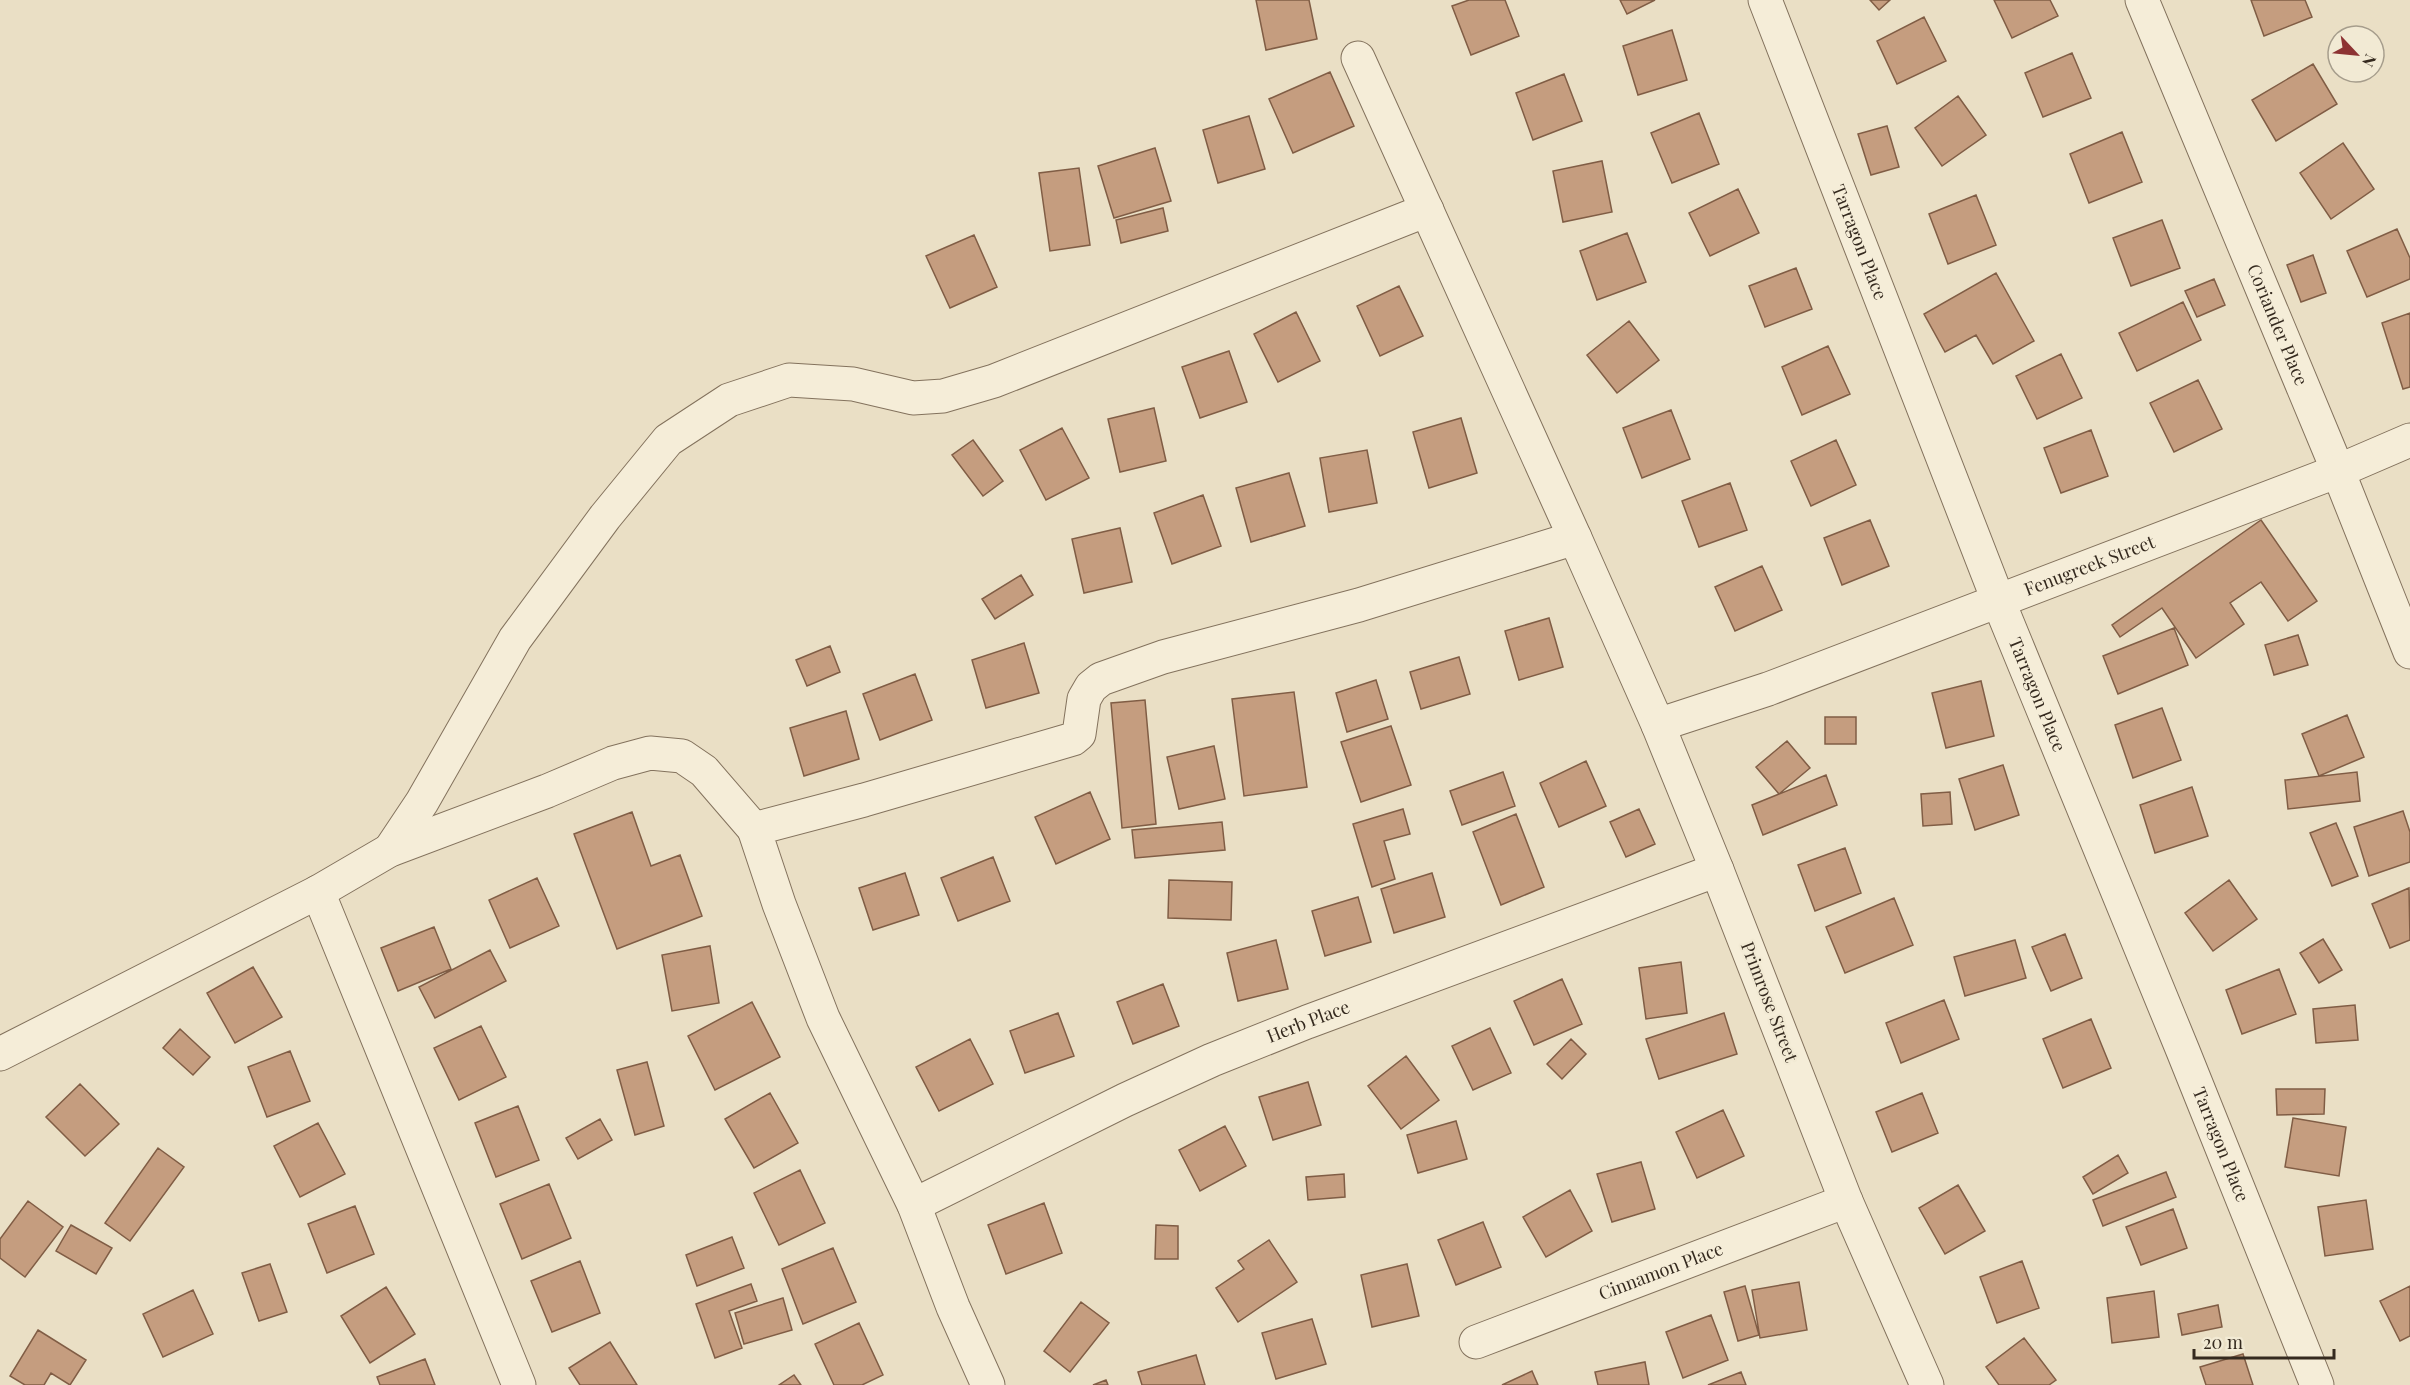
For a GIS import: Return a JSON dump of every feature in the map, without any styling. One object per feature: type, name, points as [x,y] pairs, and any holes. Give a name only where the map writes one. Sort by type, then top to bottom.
[{"type":"street","name":"Tarragon Place","points":[[1765,0],[1998,600],[2179,1040],[2317,1385]]},
{"type":"street","name":"Coriander Place","points":[[2142,0],[2338,471],[2410,652]]},
{"type":"street","name":"Primrose Street","points":[[1358,58],[1658,725],[1846,1201],[1927,1385]]},
{"type":"street","points":[[390,850],[422,802],[515,639],[604,517],[668,440],[729,400],[789,380],[853,384],[913,398],[943,396],[994,381],[1427,210]]},
{"type":"street","name":"Fenugreek Street","points":[[1658,725],[1768,689],[2338,471],[2410,440]]},
{"type":"street","points":[[754,829],[1073,739],[1078,734],[1084,699],[1090,687],[1101,679],[1163,657],[1359,605],[1575,538]]},
{"type":"street","points":[[0,1054],[318,892],[390,850],[547,791],[613,763],[650,753],[682,756],[704,771],[754,829],[779,904],[824,1018],[914,1205],[953,1307],[988,1385]]},
{"type":"street","name":"Herb Place","points":[[914,1205],[1125,1100],[1212,1060],[1307,1022],[1717,870]]},
{"type":"street","points":[[318,892],[519,1385]]},
{"type":"street","name":"Cinnamon Place","points":[[1476,1342],[1846,1201]]},
{"type":"building","points":[[1256,0],[1309,0],[1317,39],[1266,50]]},
{"type":"building","points":[[1469,0],[1505,0],[1519,36],[1471,55],[1452,6]]},
{"type":"building","points":[[1620,0],[1655,0],[1627,14]]},
{"type":"building","points":[[1870,0],[1890,0],[1879,10]]},
{"type":"building","points":[[1994,0],[2050,0],[2058,16],[2012,38]]},
{"type":"building","points":[[2251,0],[2305,0],[2312,17],[2264,36]]},
{"type":"building","points":[[1924,17],[1946,61],[1897,84],[1877,41]]},
{"type":"building","points":[[1672,30],[1687,80],[1638,95],[1623,46]]},
{"type":"building","points":[[2072,53],[2091,98],[2043,117],[2025,73]]},
{"type":"building","points":[[2313,64],[2337,104],[2276,141],[2252,100]]},
{"type":"building","points":[[1330,72],[1354,126],[1293,153],[1269,99]]},
{"type":"building","points":[[1564,74],[1582,121],[1533,140],[1516,93]]},
{"type":"building","points":[[1958,96],[1986,135],[1942,166],[1915,128]]},
{"type":"building","points":[[1699,113],[1719,164],[1672,183],[1651,133]]},
{"type":"building","points":[[1249,116],[1265,169],[1218,183],[1203,130]]},
{"type":"building","points":[[1887,126],[1899,167],[1871,175],[1858,134]]},
{"type":"building","points":[[2122,132],[2142,182],[2089,203],[2070,154]]},
{"type":"building","points":[[2343,143],[2374,189],[2331,219],[2300,173]]},
{"type":"building","points":[[1155,148],[1171,201],[1114,218],[1098,166]]},
{"type":"building","points":[[1602,161],[1612,212],[1563,222],[1553,171]]},
{"type":"building","points":[[1079,168],[1090,245],[1050,251],[1039,173]]},
{"type":"building","points":[[1738,189],[1759,233],[1710,256],[1689,213]]},
{"type":"building","points":[[1976,195],[1996,245],[1948,264],[1929,214]]},
{"type":"building","points":[[1163,208],[1168,231],[1121,243],[1116,220]]},
{"type":"building","points":[[2162,220],[2180,268],[2131,286],[2113,238]]},
{"type":"building","points":[[2397,229],[2410,258],[2410,279],[2367,297],[2347,251]]},
{"type":"building","points":[[1627,233],[1646,282],[1597,300],[1580,251]]},
{"type":"building","points":[[974,235],[997,287],[950,308],[926,256]]},
{"type":"building","points":[[2313,255],[2326,293],[2301,302],[2287,265]]},
{"type":"building","points":[[1796,268],[1812,309],[1765,327],[1749,286]]},
{"type":"building","points":[[1996,273],[2034,341],[1993,364],[1976,335],[1945,352],[1924,314]]},
{"type":"building","points":[[2214,279],[2225,305],[2197,317],[2185,291]]},
{"type":"building","points":[[1399,286],[1423,336],[1380,356],[1357,306]]},
{"type":"building","points":[[2183,302],[2201,340],[2137,371],[2119,333]]},
{"type":"building","points":[[1296,312],[1320,361],[1278,382],[1254,334]]},
{"type":"building","points":[[2410,313],[2410,387],[2403,389],[2382,323]]},
{"type":"building","points":[[1629,321],[1659,360],[1617,393],[1587,355]]},
{"type":"building","points":[[1828,346],[1850,394],[1802,415],[1782,367]]},
{"type":"building","points":[[1229,351],[1247,402],[1200,418],[1182,367]]},
{"type":"building","points":[[2061,354],[2082,398],[2037,419],[2016,376]]},
{"type":"building","points":[[2198,380],[2222,429],[2174,452],[2150,403]]},
{"type":"building","points":[[1154,408],[1166,461],[1120,472],[1108,419]]},
{"type":"building","points":[[1671,410],[1690,459],[1642,478],[1623,428]]},
{"type":"building","points":[[1461,418],[1477,473],[1429,488],[1413,432]]},
{"type":"building","points":[[1062,428],[1089,478],[1046,500],[1020,450]]},
{"type":"building","points":[[2091,430],[2108,476],[2061,493],[2044,448]]},
{"type":"building","points":[[973,440],[1003,481],[983,496],[952,455]]},
{"type":"building","points":[[1836,440],[1856,485],[1811,506],[1791,461]]},
{"type":"building","points":[[1367,450],[1377,503],[1329,512],[1320,458]]},
{"type":"building","points":[[1289,473],[1305,526],[1251,542],[1236,488]]},
{"type":"building","points":[[1730,483],[1747,530],[1699,547],[1682,501]]},
{"type":"building","points":[[1203,495],[1221,546],[1172,564],[1154,513]]},
{"type":"building","points":[[1870,520],[1889,566],[1842,585],[1824,538]]},
{"type":"building","points":[[2261,520],[2317,601],[2288,621],[2261,582],[2230,603],[2244,624],[2196,658],[2162,608],[2120,637],[2112,625]]},
{"type":"building","points":[[1120,528],[1132,582],[1084,593],[1072,539]]},
{"type":"building","points":[[1762,566],[1782,610],[1735,631],[1715,587]]},
{"type":"building","points":[[1021,575],[1033,595],[995,619],[982,599]]},
{"type":"building","points":[[1549,618],[1563,667],[1519,680],[1505,631]]},
{"type":"building","points":[[2174,628],[2188,665],[2118,694],[2103,656]]},
{"type":"building","points":[[2298,635],[2308,665],[2274,675],[2265,645]]},
{"type":"building","points":[[1024,643],[1039,693],[986,708],[972,660]]},
{"type":"building","points":[[830,646],[840,672],[807,686],[796,660]]},
{"type":"building","points":[[1459,657],[1470,694],[1421,709],[1410,672]]},
{"type":"building","points":[[915,674],[932,720],[880,740],[863,694]]},
{"type":"building","points":[[1376,680],[1388,719],[1347,732],[1336,693]]},
{"type":"building","points":[[1981,681],[1994,736],[1946,748],[1932,693]]},
{"type":"building","points":[[1294,692],[1307,787],[1244,796],[1232,699]]},
{"type":"building","points":[[1145,700],[1156,824],[1122,828],[1111,703]]},
{"type":"building","points":[[2162,708],[2181,760],[2133,778],[2115,725]]},
{"type":"building","points":[[846,711],[859,759],[804,776],[790,728]]},
{"type":"building","points":[[2347,715],[2364,757],[2319,776],[2302,734]]},
{"type":"building","points":[[1825,717],[1856,717],[1856,744],[1825,744]]},
{"type":"building","points":[[1391,726],[1411,785],[1361,802],[1341,742]]},
{"type":"building","points":[[1787,741],[1810,768],[1779,794],[1756,767]]},
{"type":"building","points":[[1214,746],[1225,799],[1179,809],[1167,757]]},
{"type":"building","points":[[1586,761],[1606,806],[1559,827],[1540,783]]},
{"type":"building","points":[[2003,765],[2019,815],[1975,830],[1959,779]]},
{"type":"building","points":[[1503,772],[1515,806],[1462,825],[1450,791]]},
{"type":"building","points":[[2357,772],[2360,801],[2288,809],[2285,780]]},
{"type":"building","points":[[1826,775],[1837,805],[1763,835],[1752,805]]},
{"type":"building","points":[[2192,787],[2208,836],[2155,853],[2140,805]]},
{"type":"building","points":[[1090,792],[1110,839],[1056,864],[1035,817]]},
{"type":"building","points":[[1950,792],[1952,824],[1923,826],[1921,794]]},
{"type":"building","points":[[1403,809],[1410,834],[1384,841],[1395,879],[1372,887],[1353,824]]},
{"type":"building","points":[[1639,809],[1655,844],[1626,857],[1610,822]]},
{"type":"building","points":[[2403,811],[2410,832],[2410,862],[2369,876],[2354,827]]},
{"type":"building","points":[[632,812],[651,866],[680,855],[702,916],[617,949],[574,834]]},
{"type":"building","points":[[1516,814],[1544,887],[1501,905],[1473,832]]},
{"type":"building","points":[[1222,822],[1225,850],[1135,858],[1132,830]]},
{"type":"building","points":[[2336,823],[2358,876],[2332,886],[2310,833]]},
{"type":"building","points":[[1845,848],[1861,893],[1815,911],[1798,865]]},
{"type":"building","points":[[993,857],[1010,901],[958,921],[941,878]]},
{"type":"building","points":[[905,873],[919,915],[873,930],[859,888]]},
{"type":"building","points":[[1432,873],[1445,917],[1394,933],[1381,889]]},
{"type":"building","points":[[537,878],[559,926],[510,948],[489,900]]},
{"type":"building","points":[[1169,880],[1232,882],[1231,920],[1168,918]]},
{"type":"building","points":[[2229,880],[2257,919],[2213,951],[2185,913]]},
{"type":"building","points":[[2409,888],[2410,940],[2390,948],[2372,904]]},
{"type":"building","points":[[1358,897],[1371,942],[1325,956],[1312,911]]},
{"type":"building","points":[[1894,898],[1913,945],[1845,973],[1826,927]]},
{"type":"building","points":[[434,927],[451,969],[398,991],[381,948]]},
{"type":"building","points":[[2065,934],[2082,978],[2051,991],[2032,947]]},
{"type":"building","points":[[2323,939],[2342,970],[2319,983],[2300,953]]},
{"type":"building","points":[[1276,940],[1288,989],[1238,1001],[1227,953]]},
{"type":"building","points":[[2015,940],[2026,978],[1965,996],[1954,957]]},
{"type":"building","points":[[710,946],[719,1003],[672,1011],[662,955]]},
{"type":"building","points":[[490,950],[506,981],[435,1018],[419,987]]},
{"type":"building","points":[[1681,962],[1687,1013],[1646,1019],[1639,968]]},
{"type":"building","points":[[253,967],[282,1017],[235,1043],[207,993]]},
{"type":"building","points":[[2279,969],[2296,1014],[2242,1034],[2226,990]]},
{"type":"building","points":[[1562,979],[1582,1024],[1534,1045],[1514,1001]]},
{"type":"building","points":[[1163,984],[1179,1026],[1133,1044],[1117,1002]]},
{"type":"building","points":[[1944,1000],[1959,1039],[1901,1063],[1886,1023]]},
{"type":"building","points":[[752,1002],[780,1057],[715,1090],[688,1036]]},
{"type":"building","points":[[2355,1005],[2358,1040],[2316,1043],[2313,1009]]},
{"type":"building","points":[[1058,1013],[1074,1056],[1025,1073],[1010,1031]]},
{"type":"building","points":[[1724,1013],[1737,1054],[1659,1079],[1646,1039]]},
{"type":"building","points":[[2091,1019],[2111,1068],[2063,1088],[2043,1039]]},
{"type":"building","points":[[481,1026],[506,1077],[459,1100],[434,1048]]},
{"type":"building","points":[[1490,1028],[1511,1073],[1473,1090],[1452,1046]]},
{"type":"building","points":[[180,1029],[210,1057],[193,1075],[163,1048]]},
{"type":"building","points":[[970,1039],[993,1084],[939,1111],[916,1067]]},
{"type":"building","points":[[1571,1039],[1586,1054],[1562,1079],[1547,1064]]},
{"type":"building","points":[[290,1051],[310,1101],[267,1117],[248,1067]]},
{"type":"building","points":[[1406,1056],[1439,1100],[1401,1129],[1368,1086]]},
{"type":"building","points":[[647,1062],[664,1126],[635,1135],[617,1070]]},
{"type":"building","points":[[1308,1082],[1321,1125],[1273,1140],[1259,1097]]},
{"type":"building","points":[[80,1084],[119,1124],[85,1156],[46,1117]]},
{"type":"building","points":[[2276,1089],[2325,1089],[2324,1114],[2277,1115]]},
{"type":"building","points":[[770,1093],[798,1143],[754,1168],[725,1119]]},
{"type":"building","points":[[1922,1093],[1938,1133],[1892,1152],[1876,1112]]},
{"type":"building","points":[[518,1106],[539,1160],[496,1177],[475,1123]]},
{"type":"building","points":[[1723,1110],[1744,1156],[1697,1178],[1676,1132]]},
{"type":"building","points":[[2293,1118],[2346,1127],[2339,1176],[2285,1167]]},
{"type":"building","points":[[600,1119],[612,1140],[578,1159],[566,1138]]},
{"type":"building","points":[[1456,1121],[1467,1159],[1418,1173],[1407,1135]]},
{"type":"building","points":[[318,1123],[345,1174],[300,1197],[274,1146]]},
{"type":"building","points":[[1225,1126],[1246,1166],[1200,1191],[1179,1150]]},
{"type":"building","points":[[158,1148],[184,1167],[130,1241],[105,1223]]},
{"type":"building","points":[[2118,1155],[2128,1173],[2093,1194],[2083,1177]]},
{"type":"building","points":[[1641,1162],[1655,1209],[1612,1222],[1597,1174]]},
{"type":"building","points":[[800,1170],[825,1223],[779,1245],[754,1193]]},
{"type":"building","points":[[2166,1172],[2176,1197],[2103,1226],[2093,1200]]},
{"type":"building","points":[[1344,1174],[1345,1197],[1308,1200],[1306,1177]]},
{"type":"building","points":[[549,1184],[571,1238],[522,1259],[500,1204]]},
{"type":"building","points":[[1958,1185],[1985,1231],[1945,1254],[1919,1208]]},
{"type":"building","points":[[1570,1190],[1592,1231],[1546,1257],[1523,1217]]},
{"type":"building","points":[[2366,1200],[2373,1249],[2325,1256],[2318,1207]]},
{"type":"building","points":[[28,1201],[63,1227],[25,1277],[0,1258],[0,1239]]},
{"type":"building","points":[[1044,1203],[1062,1253],[1006,1274],[988,1225]]},
{"type":"building","points":[[355,1206],[374,1254],[327,1273],[308,1224]]},
{"type":"building","points":[[2173,1209],[2187,1248],[2141,1265],[2126,1227]]},
{"type":"building","points":[[1483,1222],[1501,1267],[1456,1285],[1438,1240]]},
{"type":"building","points":[[71,1225],[112,1248],[96,1274],[56,1251]]},
{"type":"building","points":[[1156,1225],[1178,1226],[1178,1259],[1155,1259]]},
{"type":"building","points":[[732,1237],[744,1268],[697,1286],[686,1255]]},
{"type":"building","points":[[1269,1240],[1297,1282],[1238,1322],[1216,1288],[1244,1269],[1238,1261]]},
{"type":"building","points":[[833,1248],[856,1302],[803,1324],[782,1269]]},
{"type":"building","points":[[580,1261],[600,1313],[552,1332],[531,1281]]},
{"type":"building","points":[[2022,1261],[2039,1308],[1997,1323],[1980,1277]]},
{"type":"building","points":[[270,1264],[287,1312],[259,1321],[242,1273]]},
{"type":"building","points":[[1407,1264],[1419,1316],[1372,1327],[1361,1275]]},
{"type":"building","points":[[1799,1282],[1807,1330],[1760,1338],[1752,1290]]},
{"type":"building","points":[[751,1284],[757,1301],[729,1311],[742,1348],[715,1358],[696,1304]]},
{"type":"building","points":[[1745,1286],[1759,1335],[1738,1341],[1724,1292]]},
{"type":"building","points":[[2410,1286],[2410,1336],[2400,1341],[2380,1301]]},
{"type":"building","points":[[386,1287],[415,1334],[370,1363],[341,1316]]},
{"type":"building","points":[[193,1290],[213,1334],[163,1357],[143,1314]]},
{"type":"building","points":[[2154,1291],[2159,1337],[2112,1343],[2107,1298]]},
{"type":"building","points":[[783,1298],[792,1330],[744,1344],[735,1313]]},
{"type":"building","points":[[1081,1302],[1109,1323],[1070,1372],[1044,1351]]},
{"type":"building","points":[[2218,1305],[2222,1327],[2182,1335],[2178,1314]]},
{"type":"building","points":[[1711,1315],[1728,1360],[1683,1378],[1666,1332]]},
{"type":"building","points":[[1312,1319],[1326,1364],[1276,1379],[1262,1333]]},
{"type":"building","points":[[859,1323],[883,1375],[862,1385],[834,1385],[815,1344]]},
{"type":"building","points":[[38,1330],[86,1360],[70,1385],[51,1373],[44,1385],[25,1385],[10,1376]]},
{"type":"building","points":[[2024,1338],[2056,1380],[2049,1385],[1999,1385],[1986,1367]]},
{"type":"building","points":[[610,1342],[637,1385],[580,1385],[569,1368]]},
{"type":"building","points":[[2243,1354],[2253,1385],[2206,1385],[2200,1367]]},
{"type":"building","points":[[1196,1355],[1205,1385],[1142,1385],[1138,1372]]},
{"type":"building","points":[[425,1359],[435,1385],[380,1385],[377,1377]]},
{"type":"building","points":[[1645,1362],[1649,1385],[1598,1385],[1595,1372]]},
{"type":"building","points":[[1532,1371],[1538,1385],[1502,1385]]},
{"type":"building","points":[[1741,1372],[1746,1385],[1708,1385]]},
{"type":"building","points":[[794,1375],[801,1385],[779,1385]]},
{"type":"building","points":[[1106,1380],[1108,1385],[1093,1385]]}]
